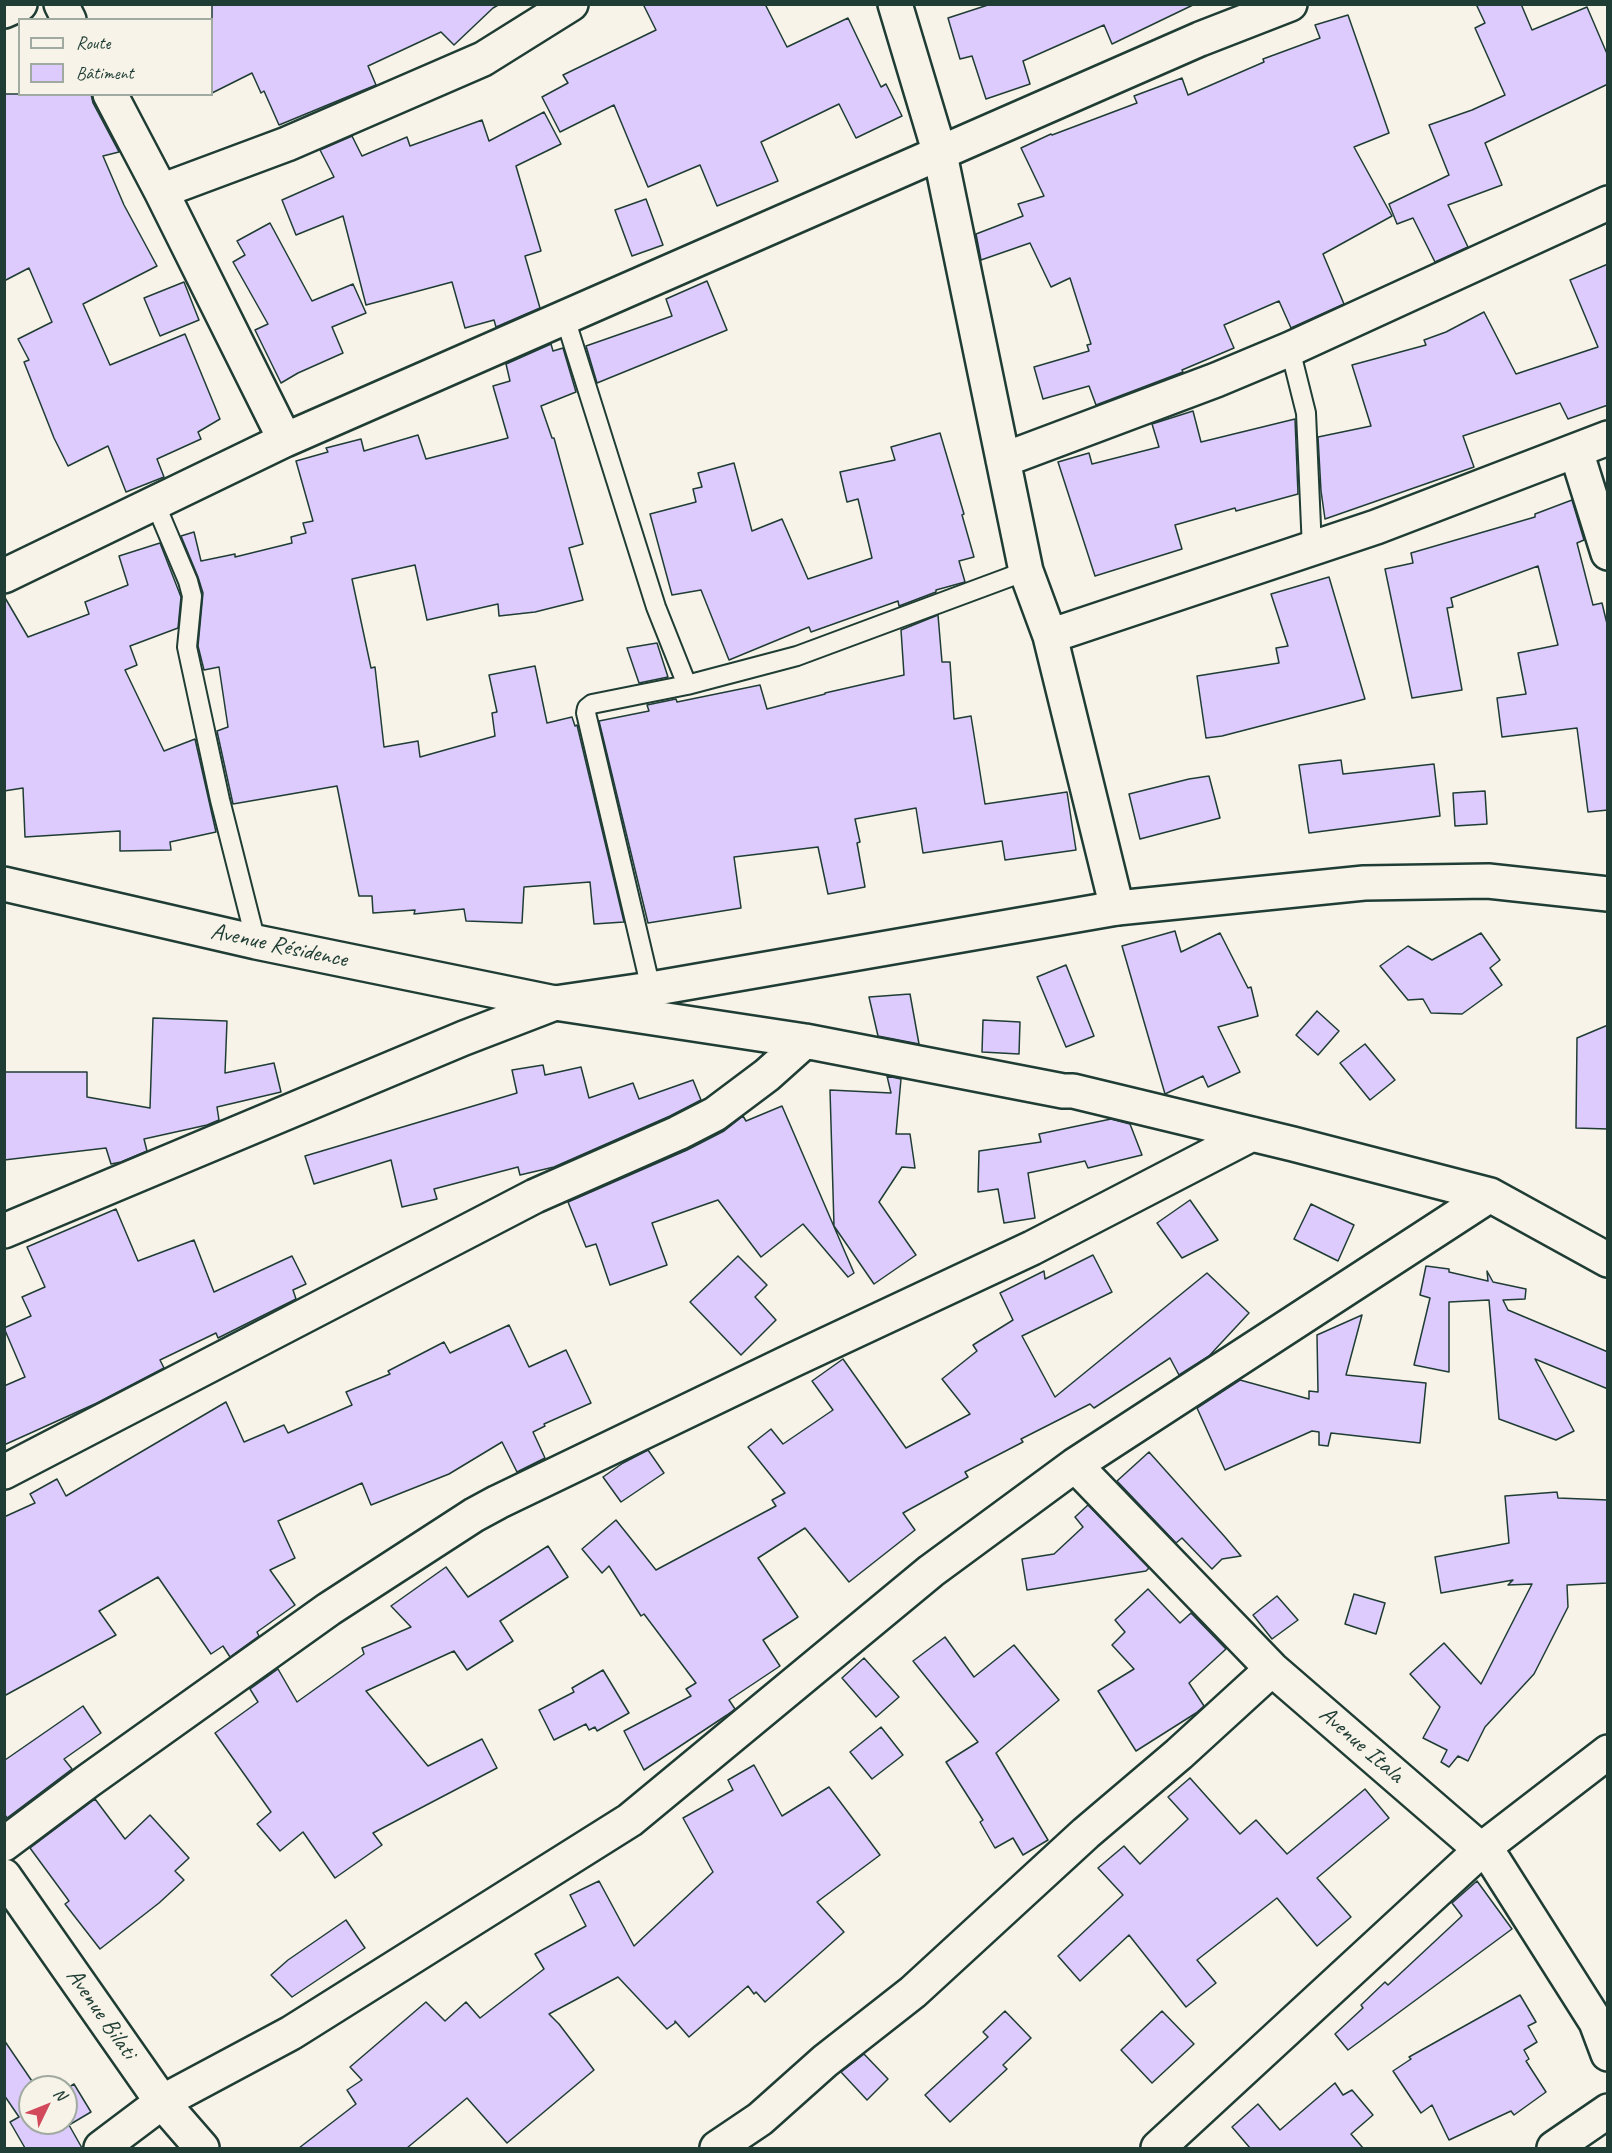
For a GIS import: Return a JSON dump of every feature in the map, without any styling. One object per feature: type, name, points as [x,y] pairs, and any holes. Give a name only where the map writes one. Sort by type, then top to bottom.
[{"type":"street","points":[[4,10],[20,4]]},
{"type":"street","points":[[61,4],[68,18]]},
{"type":"street","points":[[161,191],[287,144],[483,59],[571,4]]},
{"type":"street","points":[[895,4],[940,154],[1026,571],[1050,636],[1117,908]]},
{"type":"street","points":[[4,576],[285,440],[1200,39],[1290,4]]},
{"type":"street","points":[[111,96],[285,440]]},
{"type":"street","points":[[1003,460],[1216,380],[1290,349],[1608,203]]},
{"type":"street","points":[[1050,636],[1312,549],[1608,438]]},
{"type":"street","points":[[1576,451],[1608,553]]},
{"type":"street","points":[[4,1231],[464,1038],[555,1003],[651,989],[1117,908],[1364,883],[1488,881],[1608,894]]},
{"type":"street","name":"Avenue Résidence","points":[[4,884],[256,942],[555,1003],[805,1041],[1063,1091],[1073,1091],[1490,1195],[1608,1260]]},
{"type":"street","points":[[4,1472],[535,1196],[678,1133],[715,1114],[767,1075],[805,1041]]},
{"type":"street","points":[[4,1844],[88,1781],[329,1609],[474,1515],[793,1360],[1032,1248],[1252,1134]]},
{"type":"street","points":[[100,2148],[162,2102],[291,2033],[630,1820],[930,1571],[1075,1465],[1490,1195]]},
{"type":"street","name":"Avenue Itala","points":[[1075,1465],[1272,1669],[1482,1849],[1494,1862],[1602,2019],[1608,2054]]},
{"type":"street","points":[[717,2148],[760,2119],[825,2061],[913,1992],[1086,1833],[1179,1754],[1272,1669]]},
{"type":"street","points":[[1158,2148],[1482,1849],[1608,1752]]},
{"type":"street","name":"Avenue Bilati","points":[[4,1876],[162,2102],[202,2148]]},
{"type":"street","points":[[1554,2148],[1608,2111]]},
{"type":"lane","points":[[566,318],[656,607],[687,685]]},
{"type":"lane","points":[[1290,349],[1306,413],[1312,549]]},
{"type":"lane","points":[[155,503],[188,581],[192,596],[187,647],[220,800],[256,942]]},
{"type":"lane","points":[[651,989],[586,713],[587,708],[592,704],[687,685],[797,656],[1026,571]]},
{"type":"building","points":[[212,4],[500,4],[454,45],[441,32],[368,66],[376,85],[279,125],[264,91],[261,93],[252,73],[213,92]]},
{"type":"building","points":[[643,4],[765,4],[787,47],[848,18],[881,87],[886,84],[902,116],[856,138],[839,104],[761,142],[778,181],[717,206],[700,165],[648,187],[614,105],[560,132],[542,97],[568,83],[563,75],[656,30]]},
{"type":"building","points":[[991,4],[1195,4],[1112,44],[1104,25],[1023,61],[1030,84],[986,99],[972,56],[960,59],[948,18]]},
{"type":"building","points":[[1476,4],[1521,4],[1532,30],[1587,7],[1608,56],[1608,84],[1485,143],[1502,185],[1448,205],[1468,247],[1435,262],[1413,218],[1397,224],[1389,204],[1449,175],[1429,125],[1472,110],[1505,95],[1475,28],[1485,23]]},
{"type":"building","points":[[1348,15],[1389,133],[1354,147],[1392,216],[1323,254],[1344,304],[1291,328],[1279,301],[1224,325],[1234,348],[1182,370],[1183,372],[1096,405],[1089,386],[1043,399],[1034,367],[1089,351],[1087,345],[1091,344],[1070,278],[1051,287],[1030,243],[981,260],[976,234],[1023,216],[1018,204],[1044,196],[1021,148],[1051,134],[1137,103],[1134,96],[1182,78],[1188,95],[1264,62],[1263,59],[1320,38],[1315,25]]},
{"type":"building","points":[[4,94],[91,96],[119,152],[103,156],[124,205],[157,266],[83,304],[110,365],[185,334],[220,419],[198,432],[201,439],[157,459],[164,477],[126,492],[108,446],[68,466],[54,438],[24,362],[29,360],[18,339],[52,322],[29,268],[4,281]]},
{"type":"building","points":[[544,112],[561,144],[516,166],[541,251],[525,256],[540,308],[496,327],[494,320],[465,328],[452,282],[366,305],[343,216],[296,235],[282,200],[334,177],[320,150],[352,136],[362,156],[407,137],[410,146],[482,120],[489,141]]},
{"type":"building","points":[[646,199],[663,245],[632,256],[615,210]]},
{"type":"building","points":[[270,223],[312,301],[353,284],[366,313],[332,327],[343,353],[281,383],[255,330],[268,324],[233,262],[245,255],[237,241]]},
{"type":"building","points":[[1608,264],[1608,405],[1568,419],[1560,403],[1463,436],[1474,467],[1325,519],[1318,437],[1371,426],[1352,365],[1426,345],[1424,340],[1446,332],[1484,312],[1516,374],[1598,347],[1570,280]]},
{"type":"building","points":[[707,281],[727,330],[597,383],[586,346],[672,316],[666,299]]},
{"type":"building","points":[[184,282],[199,320],[160,336],[144,298]]},
{"type":"building","points":[[551,344],[553,351],[563,348],[576,392],[541,406],[552,438],[554,438],[583,544],[569,548],[583,600],[535,612],[499,616],[498,604],[427,620],[415,565],[352,579],[371,668],[375,667],[384,747],[418,741],[420,757],[495,736],[492,713],[497,712],[489,675],[535,666],[547,723],[572,717],[575,726],[577,725],[624,922],[594,924],[590,882],[524,887],[522,923],[466,921],[464,909],[414,914],[415,910],[373,913],[372,896],[359,896],[337,786],[233,804],[217,731],[228,727],[219,667],[204,670],[198,646],[203,593],[181,536],[194,532],[201,561],[235,554],[235,557],[292,543],[291,537],[306,533],[303,523],[313,521],[296,461],[328,452],[326,448],[361,439],[364,451],[418,435],[426,459],[508,438],[493,386],[510,381],[506,364]]},
{"type":"building","points":[[1193,411],[1201,442],[1295,419],[1298,494],[1236,511],[1235,508],[1175,525],[1182,549],[1095,576],[1058,462],[1089,453],[1092,464],[1159,447],[1152,424]]},
{"type":"building","points":[[940,433],[974,557],[959,561],[965,582],[936,590],[936,592],[899,606],[898,601],[811,632],[809,627],[729,660],[701,590],[672,595],[650,514],[696,502],[693,489],[702,487],[698,473],[734,463],[752,531],[782,519],[808,579],[872,558],[858,499],[847,502],[840,472],[895,460],[891,447]]},
{"type":"building","points":[[1572,500],[1584,540],[1577,543],[1593,605],[1602,603],[1608,628],[1608,810],[1588,812],[1577,728],[1502,737],[1497,698],[1526,694],[1518,653],[1558,645],[1538,566],[1451,598],[1453,607],[1447,608],[1462,690],[1412,698],[1385,569],[1413,563],[1411,553],[1535,517],[1535,514]]},
{"type":"building","points":[[160,543],[181,597],[178,628],[130,646],[137,665],[125,670],[164,751],[195,739],[216,832],[170,842],[171,850],[120,851],[120,831],[25,837],[23,788],[4,791],[4,596],[28,637],[89,614],[85,602],[128,585],[119,556]]},
{"type":"building","points":[[1329,577],[1365,699],[1222,736],[1206,738],[1197,676],[1279,663],[1276,648],[1288,646],[1271,594]]},
{"type":"building","points":[[938,615],[942,662],[950,662],[954,719],[971,716],[985,804],[1067,792],[1076,850],[1005,860],[1002,841],[923,853],[916,808],[855,819],[865,887],[828,894],[818,847],[734,857],[741,908],[648,923],[599,721],[649,711],[647,705],[676,699],[677,702],[760,685],[767,709],[904,675],[901,630]]},
{"type":"building","points":[[657,643],[668,677],[639,683],[627,648]]},
{"type":"building","points":[[1341,760],[1343,774],[1434,764],[1440,816],[1309,833],[1299,765]]},
{"type":"building","points":[[1209,776],[1220,818],[1140,839],[1129,794]]},
{"type":"building","points":[[1485,791],[1487,824],[1455,826],[1453,793]]},
{"type":"building","points":[[1175,931],[1181,952],[1220,933],[1248,988],[1251,987],[1258,1016],[1218,1027],[1240,1072],[1208,1087],[1203,1076],[1165,1094],[1122,946]]},
{"type":"building","points":[[1481,933],[1500,960],[1490,968],[1502,985],[1462,1014],[1431,1013],[1423,999],[1408,1000],[1380,966],[1408,946],[1432,960]]},
{"type":"building","points":[[1066,965],[1094,1036],[1066,1047],[1037,977]]},
{"type":"building","points":[[910,994],[919,1044],[878,1036],[869,997]]},
{"type":"building","points":[[1317,1011],[1339,1031],[1318,1055],[1296,1035]]},
{"type":"building","points":[[153,1018],[227,1021],[225,1073],[274,1063],[281,1092],[217,1107],[219,1120],[207,1125],[144,1139],[147,1151],[121,1162],[111,1164],[106,1148],[4,1160],[4,1072],[87,1072],[87,1097],[150,1108]]},
{"type":"building","points":[[983,1020],[1020,1022],[1019,1054],[982,1052]]},
{"type":"building","points":[[1608,1025],[1608,1129],[1576,1128],[1577,1038]]},
{"type":"building","points":[[1365,1044],[1395,1080],[1370,1100],[1340,1063]]},
{"type":"building","points":[[543,1065],[545,1075],[581,1067],[589,1098],[633,1083],[639,1099],[693,1080],[701,1100],[554,1167],[520,1175],[518,1167],[434,1189],[437,1199],[402,1207],[391,1160],[314,1184],[305,1156],[517,1093],[512,1070]]},
{"type":"building","points":[[887,1076],[901,1079],[896,1134],[910,1134],[915,1168],[902,1167],[879,1202],[916,1255],[874,1284],[834,1226],[830,1090],[891,1093]]},
{"type":"building","points":[[782,1106],[854,1273],[848,1277],[803,1224],[761,1257],[718,1200],[652,1223],[667,1265],[610,1285],[596,1244],[586,1247],[568,1202],[687,1150],[724,1131],[743,1116],[746,1121]]},
{"type":"building","points":[[1111,1119],[1130,1124],[1142,1155],[1088,1168],[1085,1161],[1028,1173],[1035,1218],[1004,1223],[998,1189],[978,1192],[979,1151],[1041,1142],[1039,1134]]},
{"type":"building","points":[[1190,1200],[1218,1240],[1182,1258],[1157,1223]]},
{"type":"building","points":[[1311,1204],[1354,1225],[1338,1261],[1294,1239]]},
{"type":"building","points":[[116,1209],[138,1261],[194,1240],[214,1292],[292,1256],[306,1284],[293,1290],[296,1299],[218,1338],[216,1333],[160,1360],[164,1368],[97,1403],[4,1445],[4,1386],[25,1377],[4,1328],[31,1316],[22,1297],[45,1287],[27,1247]]},
{"type":"building","points":[[1093,1255],[1112,1292],[1022,1336],[1055,1397],[1207,1273],[1249,1313],[1209,1356],[1179,1375],[1170,1358],[1094,1408],[1090,1404],[1021,1439],[1023,1442],[965,1472],[968,1477],[903,1513],[915,1530],[849,1582],[805,1528],[758,1558],[798,1617],[763,1640],[780,1666],[729,1700],[735,1709],[644,1770],[624,1731],[691,1696],[686,1689],[696,1683],[644,1614],[641,1616],[609,1566],[602,1573],[582,1549],[616,1520],[656,1570],[776,1506],[772,1500],[785,1493],[748,1447],[771,1429],[783,1444],[833,1410],[812,1381],[843,1359],[906,1448],[970,1414],[942,1379],[977,1351],[973,1345],[1013,1320],[1000,1293],[1044,1271],[1045,1279]]},
{"type":"building","points":[[738,1256],[767,1285],[755,1297],[776,1320],[741,1355],[690,1302]]},
{"type":"building","points":[[1426,1266],[1449,1269],[1449,1272],[1488,1281],[1487,1271],[1493,1282],[1526,1289],[1525,1299],[1503,1300],[1508,1310],[1608,1352],[1608,1389],[1535,1359],[1574,1431],[1556,1440],[1499,1419],[1489,1300],[1449,1302],[1449,1372],[1414,1365],[1430,1298],[1420,1295]]},
{"type":"building","points":[[1362,1315],[1346,1375],[1426,1383],[1420,1443],[1331,1433],[1328,1446],[1319,1445],[1319,1432],[1312,1431],[1225,1470],[1197,1408],[1240,1380],[1309,1399],[1309,1391],[1318,1392],[1317,1335]]},
{"type":"building","points":[[509,1325],[529,1367],[566,1350],[591,1403],[544,1424],[545,1426],[533,1432],[545,1458],[517,1472],[502,1442],[449,1474],[371,1505],[362,1483],[278,1521],[295,1558],[270,1570],[295,1605],[257,1632],[259,1636],[230,1657],[223,1646],[211,1654],[158,1577],[99,1611],[116,1635],[4,1696],[4,1517],[35,1503],[30,1494],[57,1479],[66,1496],[226,1402],[244,1442],[284,1425],[288,1433],[352,1405],[346,1392],[390,1374],[388,1371],[444,1342],[450,1353]]},
{"type":"building","points":[[648,1450],[664,1473],[621,1502],[603,1477]]},
{"type":"building","points":[[1149,1452],[1241,1556],[1222,1559],[1212,1569],[1182,1538],[1176,1543],[1117,1481]]},
{"type":"building","points":[[1557,1492],[1558,1498],[1608,1500],[1608,1583],[1567,1585],[1568,1607],[1534,1674],[1485,1727],[1468,1761],[1458,1756],[1449,1767],[1441,1762],[1447,1750],[1423,1738],[1440,1707],[1410,1674],[1444,1643],[1481,1684],[1532,1584],[1508,1585],[1513,1580],[1441,1593],[1435,1557],[1509,1543],[1505,1496]]},
{"type":"building","points":[[1088,1505],[1149,1568],[1146,1571],[1027,1590],[1022,1559],[1054,1554],[1083,1527],[1075,1517]]},
{"type":"building","points":[[548,1546],[568,1577],[500,1621],[513,1641],[467,1670],[454,1651],[366,1691],[428,1766],[482,1739],[497,1768],[373,1833],[382,1845],[335,1878],[303,1832],[280,1851],[257,1824],[271,1812],[215,1733],[258,1702],[250,1689],[278,1669],[297,1702],[364,1654],[362,1648],[411,1627],[391,1606],[446,1567],[468,1597]]},
{"type":"building","points":[[1148,1589],[1180,1623],[1191,1613],[1226,1649],[1189,1683],[1204,1706],[1136,1751],[1098,1691],[1134,1669],[1112,1645],[1125,1632],[1115,1620]]},
{"type":"building","points":[[1354,1594],[1385,1603],[1376,1634],[1345,1624]]},
{"type":"building","points":[[1277,1596],[1298,1620],[1272,1639],[1253,1615]]},
{"type":"building","points":[[945,1637],[974,1677],[1014,1645],[1059,1700],[996,1753],[1048,1840],[1023,1855],[1013,1838],[995,1848],[980,1822],[983,1820],[946,1762],[978,1742],[913,1661]]},
{"type":"building","points":[[864,1658],[899,1697],[876,1717],[842,1678]]},
{"type":"building","points":[[603,1670],[629,1713],[597,1731],[595,1727],[589,1730],[586,1724],[554,1740],[539,1710],[574,1692],[572,1688]]},
{"type":"building","points":[[83,1706],[101,1733],[64,1759],[72,1769],[7,1818],[5,1815],[5,1760]]},
{"type":"building","points":[[881,1727],[903,1755],[872,1779],[850,1752]]},
{"type":"building","points":[[754,1765],[782,1816],[829,1787],[880,1855],[817,1902],[844,1932],[765,2002],[748,1986],[689,2037],[675,2021],[667,2029],[618,1977],[549,2014],[594,2070],[507,2143],[467,2098],[407,2148],[299,2148],[356,2104],[347,2090],[362,2080],[350,2067],[426,2002],[445,2021],[466,2002],[480,2018],[544,1969],[535,1954],[586,1926],[570,1895],[599,1881],[634,1946],[713,1872],[683,1818],[733,1790],[728,1780]]},
{"type":"building","points":[[1190,1778],[1240,1834],[1256,1820],[1287,1854],[1365,1789],[1389,1818],[1317,1878],[1351,1917],[1317,1946],[1277,1898],[1197,1960],[1216,1983],[1186,2007],[1129,1935],[1080,1981],[1058,1956],[1123,1895],[1098,1868],[1124,1846],[1140,1864],[1188,1819],[1168,1797]]},
{"type":"building","points":[[95,1799],[125,1839],[150,1815],[189,1858],[175,1871],[184,1880],[159,1903],[100,1949],[65,1904],[69,1901],[30,1848]]},
{"type":"building","points":[[1477,1881],[1512,1929],[1348,2050],[1335,2034],[1363,2008],[1361,2005],[1385,1982],[1388,1985],[1462,1916],[1452,1903]]},
{"type":"building","points":[[346,1920],[365,1948],[292,1997],[271,1975],[288,1960]]},
{"type":"building","points":[[1520,1995],[1536,2022],[1528,2026],[1537,2042],[1524,2050],[1529,2059],[1526,2061],[1546,2092],[1514,2115],[1511,2111],[1449,2140],[1432,2105],[1421,2113],[1393,2071],[1411,2059],[1409,2057]]},
{"type":"building","points":[[1005,2011],[1031,2038],[1003,2065],[1007,2069],[950,2122],[925,2095],[988,2037],[983,2032]]},
{"type":"building","points":[[1162,2011],[1194,2044],[1152,2083],[1121,2050]]},
{"type":"building","points":[[4,2040],[28,2075],[18,2075],[18,2116],[4,2095]]},
{"type":"building","points":[[864,2054],[888,2079],[867,2100],[841,2072]]},
{"type":"building","points":[[1335,2083],[1343,2095],[1352,2090],[1373,2115],[1351,2134],[1363,2148],[1250,2148],[1232,2127],[1258,2104],[1280,2130]]},
{"type":"building","points":[[78,2091],[91,2112],[78,2120]]},
{"type":"building","points":[[18,2118],[18,2135],[75,2135],[82,2148],[25,2148],[10,2122]]}]
